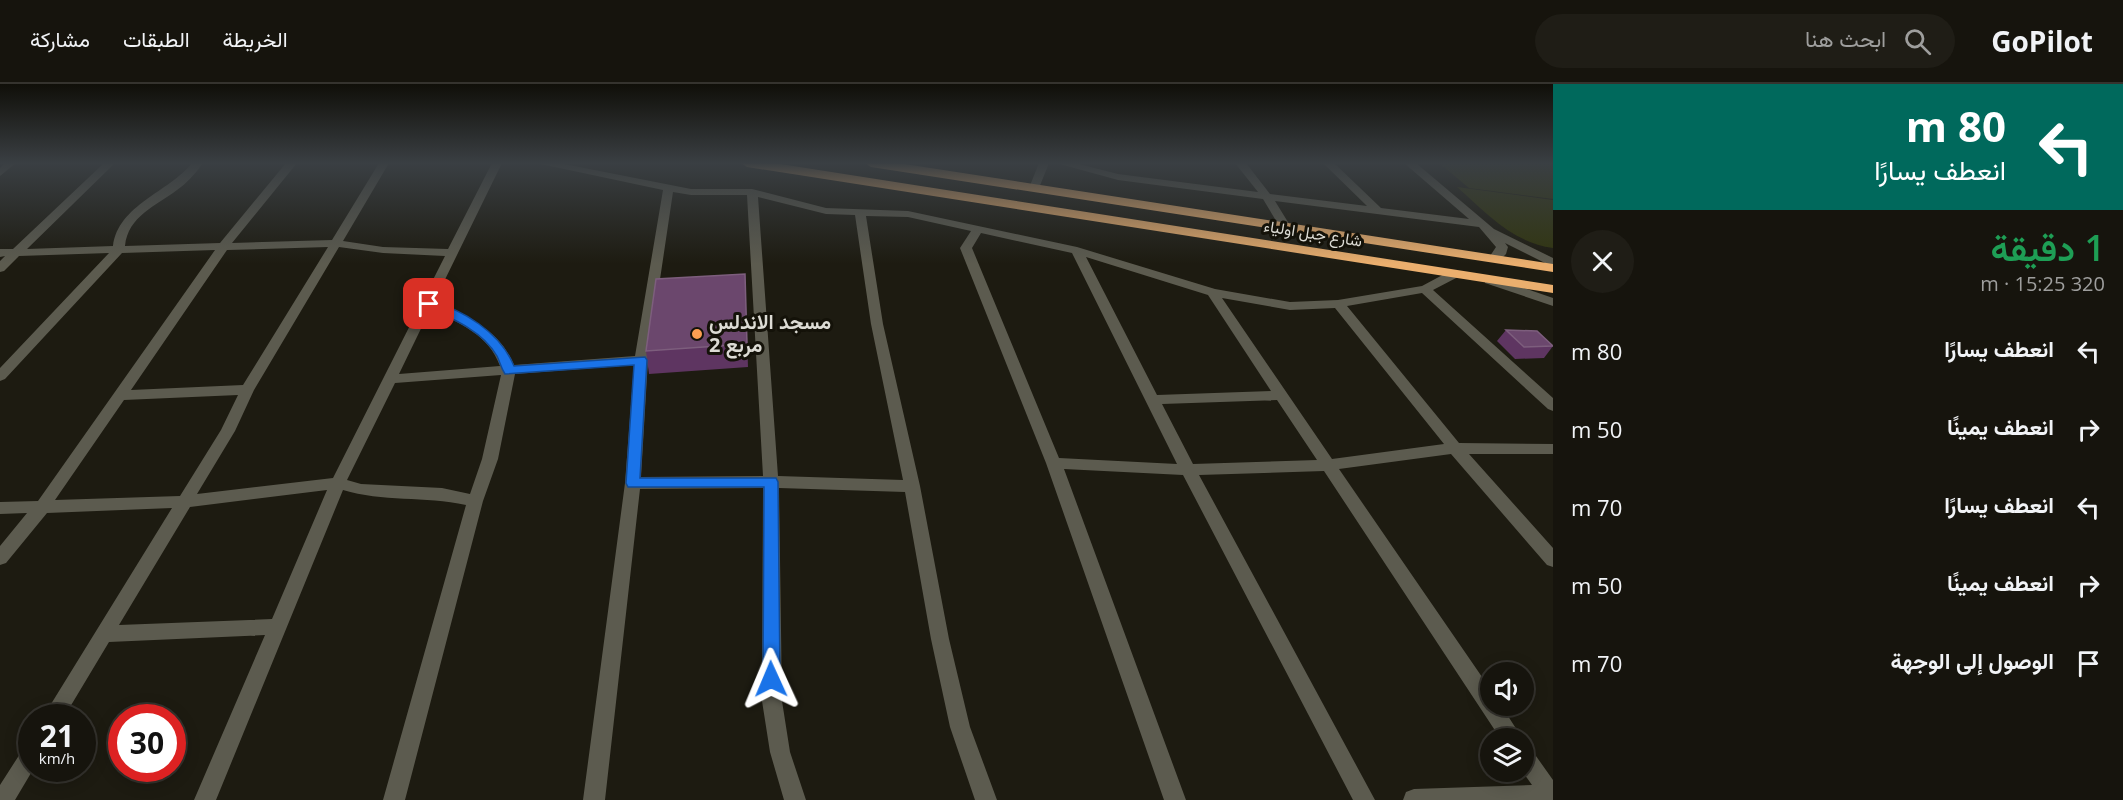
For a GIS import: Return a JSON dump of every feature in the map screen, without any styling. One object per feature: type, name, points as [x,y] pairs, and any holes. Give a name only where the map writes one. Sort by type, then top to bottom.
[{"type":"highway","name":"شارع جبل اولياء","points":[[955,196],[1553,289]]},
{"type":"highway","name":"شارع جبل اولياء","points":[[1090,196],[1494,259],[1553,266]]},
{"type":"street","points":[[0,268],[76,196]]},
{"type":"street","points":[[0,376],[119,249],[122,228],[130,219],[161,196]]},
{"type":"street","points":[[0,558],[42,507],[224,245],[265,196]]},
{"type":"street","points":[[61,704],[228,431],[248,390],[364,196]]},
{"type":"street","points":[[205,800],[338,483],[481,196]]},
{"type":"street","points":[[594,800],[633,483],[641,360],[667,196]]},
{"type":"street","points":[[752,196],[771,482],[772,701],[780,752],[795,800]]},
{"type":"street","points":[[769,196],[826,211],[908,214],[1077,250],[1212,292],[1260,303],[1290,306],[1338,304],[1425,288],[1454,274]]},
{"type":"street","points":[[1257,196],[1377,210],[1485,227],[1502,247],[1502,252],[1494,259]]},
{"type":"street","points":[[1363,196],[1377,210]]},
{"type":"street","points":[[1448,196],[1485,227],[1553,266]]},
{"type":"street","points":[[1268,198],[1285,226]]},
{"type":"street","points":[[860,213],[877,324],[912,486],[940,639],[960,727],[986,800]]},
{"type":"street","points":[[978,229],[967,243],[966,248],[1054,463],[1175,800]]},
{"type":"street","points":[[0,253],[336,243],[383,250],[454,253]]},
{"type":"street","points":[[1077,250],[1188,470],[1364,800]]},
{"type":"street","points":[[1489,280],[1553,302]]},
{"type":"street","points":[[1425,288],[1553,406]]},
{"type":"street","points":[[1212,292],[1505,728]]},
{"type":"street","points":[[394,800],[475,501],[490,459],[509,371],[503,355],[488,338],[468,322],[429,304]]},
{"type":"street","points":[[1338,304],[1455,448],[1553,560]]},
{"type":"street","points":[[391,379],[641,360]]},
{"type":"street","points":[[121,394],[248,390]]},
{"type":"street","points":[[1152,400],[1281,395]]},
{"type":"street","points":[[1054,463],[1188,470],[1327,465],[1455,448],[1553,449]]},
{"type":"street","points":[[633,483],[771,482],[912,486]]},
{"type":"street","points":[[0,508],[185,501],[338,483],[361,490],[442,494],[475,501]]},
{"type":"street","points":[[104,634],[279,627]]},
{"type":"street","points":[[1534,770],[1552,796]]},
{"type":"street","points":[[3,800],[18,776]]},
{"type":"street","points":[[1414,800],[1552,796]]},
{"type":"green space","points":[[1467,196],[1527,196],[1553,200],[1553,248],[1525,240],[1490,217]]},
{"type":"green space","points":[[1533,196],[1553,196],[1553,199]]},
{"type":"building","name":"مسجد الاندلس مربع 2","points":[[745,274],[747,344],[646,351],[656,279]]},
{"type":"building","points":[[1506,330],[1537,331],[1553,346],[1524,347]]},
{"type":"place","name":"مسجد الاندلس مربع 2","points":[[697,334]]},
{"type":"route","points":[[429,304],[468,322],[488,338],[503,355],[509,371],[641,360],[633,483],[771,482],[771,679]]}]
